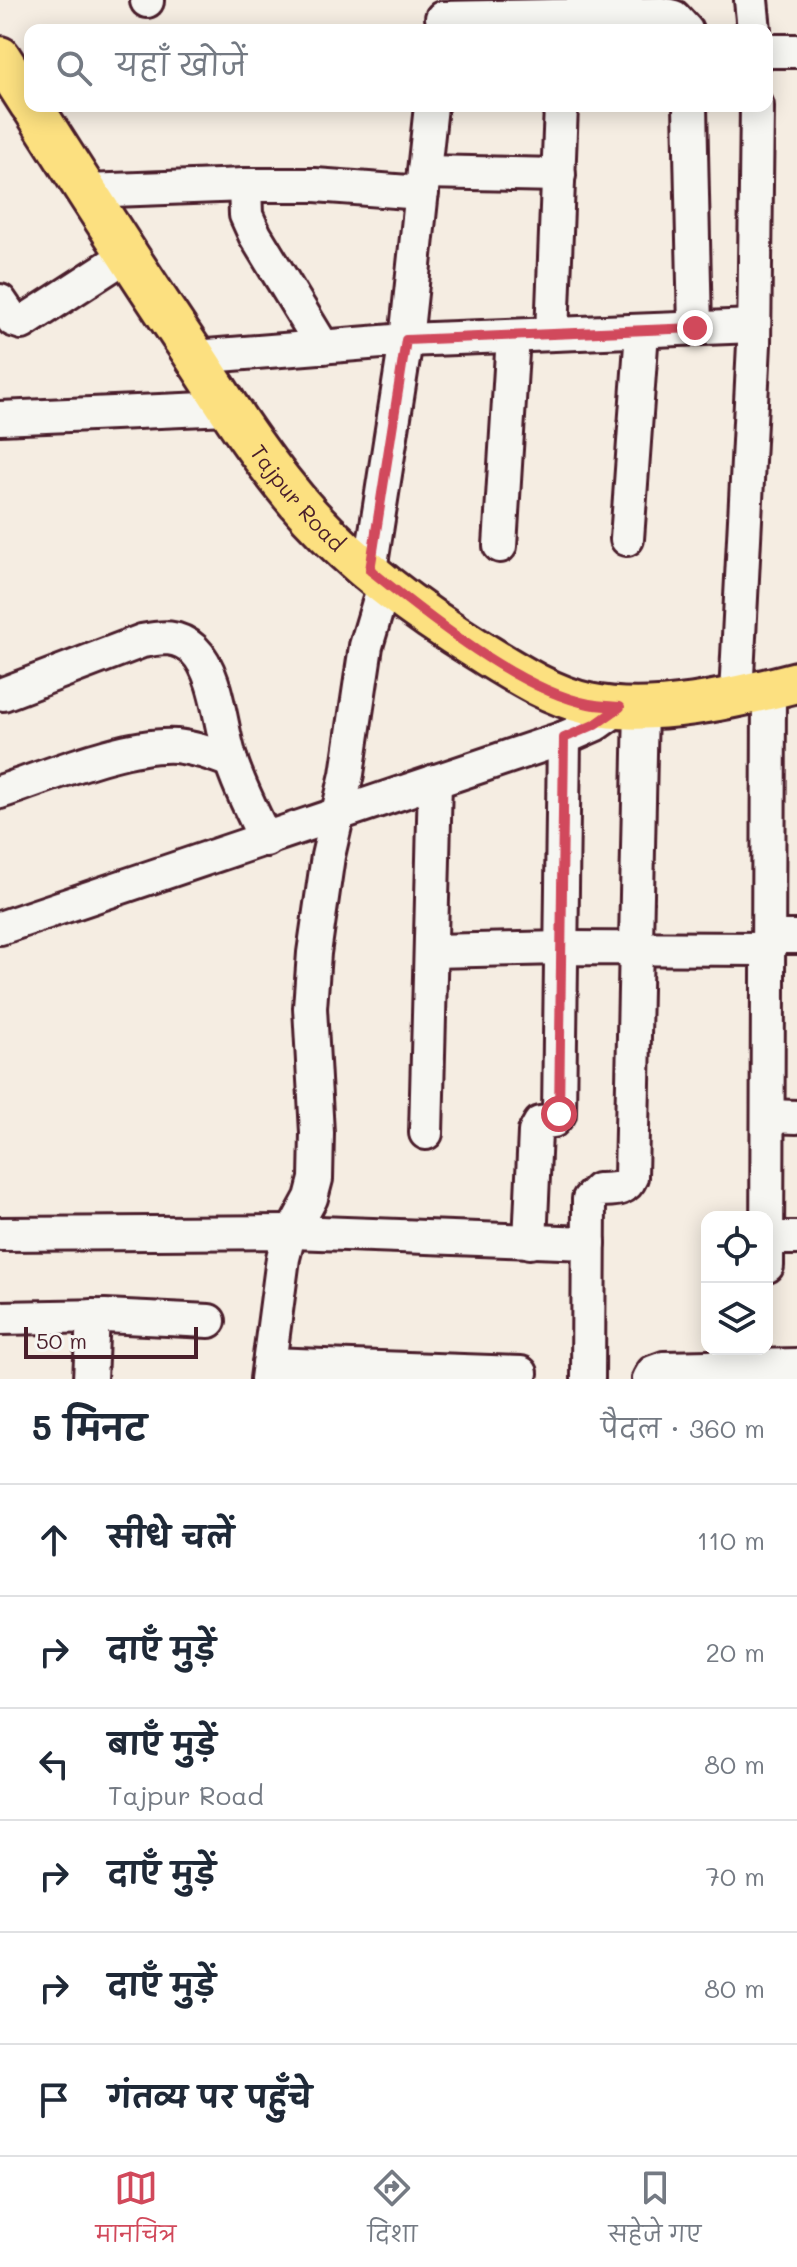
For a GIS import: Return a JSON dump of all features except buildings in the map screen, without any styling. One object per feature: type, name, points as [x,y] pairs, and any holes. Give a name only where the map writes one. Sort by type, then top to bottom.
[{"type":"main road","name":"Tajpur Road","points":[[0,57],[24,94]]},
{"type":"main road","name":"Tajpur Road","points":[[35,112],[228,408],[264,458],[311,517],[377,576],[444,629],[531,682],[588,704],[678,706],[767,689]]},
{"type":"street","points":[[751,0],[753,24]]},
{"type":"street","points":[[443,16],[565,23],[662,14],[674,17],[680,24]]},
{"type":"street","points":[[773,51],[797,51]]},
{"type":"street","points":[[430,112],[377,576],[339,815],[328,856],[311,985],[316,1179],[307,1207],[283,1258],[268,1372],[521,1373]]},
{"type":"street","points":[[552,334],[561,112]]},
{"type":"street","points":[[690,112],[695,328]]},
{"type":"street","points":[[757,112],[754,326],[782,1117],[771,1211]]},
{"type":"street","points":[[86,191],[559,175]]},
{"type":"street","points":[[245,185],[246,215],[250,225],[323,347]]},
{"type":"street","points":[[3,311],[17,323],[22,323],[127,255]]},
{"type":"street","points":[[195,357],[406,340],[754,326]]},
{"type":"street","points":[[627,539],[642,331]]},
{"type":"street","points":[[500,546],[513,336]]},
{"type":"street","points":[[0,418],[228,408]]},
{"type":"street","points":[[3,694],[142,641],[163,637],[182,640],[197,653],[211,680],[231,761],[266,840]]},
{"type":"street","points":[[0,928],[564,738],[631,707],[635,949],[631,1177],[629,1184],[622,1189],[598,1190],[589,1199],[588,1379]]},
{"type":"street","points":[[530,1242],[535,1132],[540,1123],[553,1121],[559,1114],[564,738]]},
{"type":"street","points":[[0,792],[139,748],[176,746],[205,751],[231,761]]},
{"type":"street","points":[[426,1133],[435,781]]},
{"type":"street","points":[[432,951],[635,949],[778,941]]},
{"type":"street","points":[[0,1234],[293,1232],[589,1243]]},
{"type":"street","points":[[773,1238],[797,1238]]},
{"type":"street","points":[[0,1318],[93,1316],[209,1321]]},
{"type":"street","points":[[90,1379],[93,1316]]},
{"type":"street","points":[[649,1379],[653,1372],[664,1368],[797,1365]]},
{"type":"route","points":[[559,1114],[564,738],[596,724],[620,707],[588,704],[531,682],[444,629],[370,570],[406,340],[695,328]]}]
